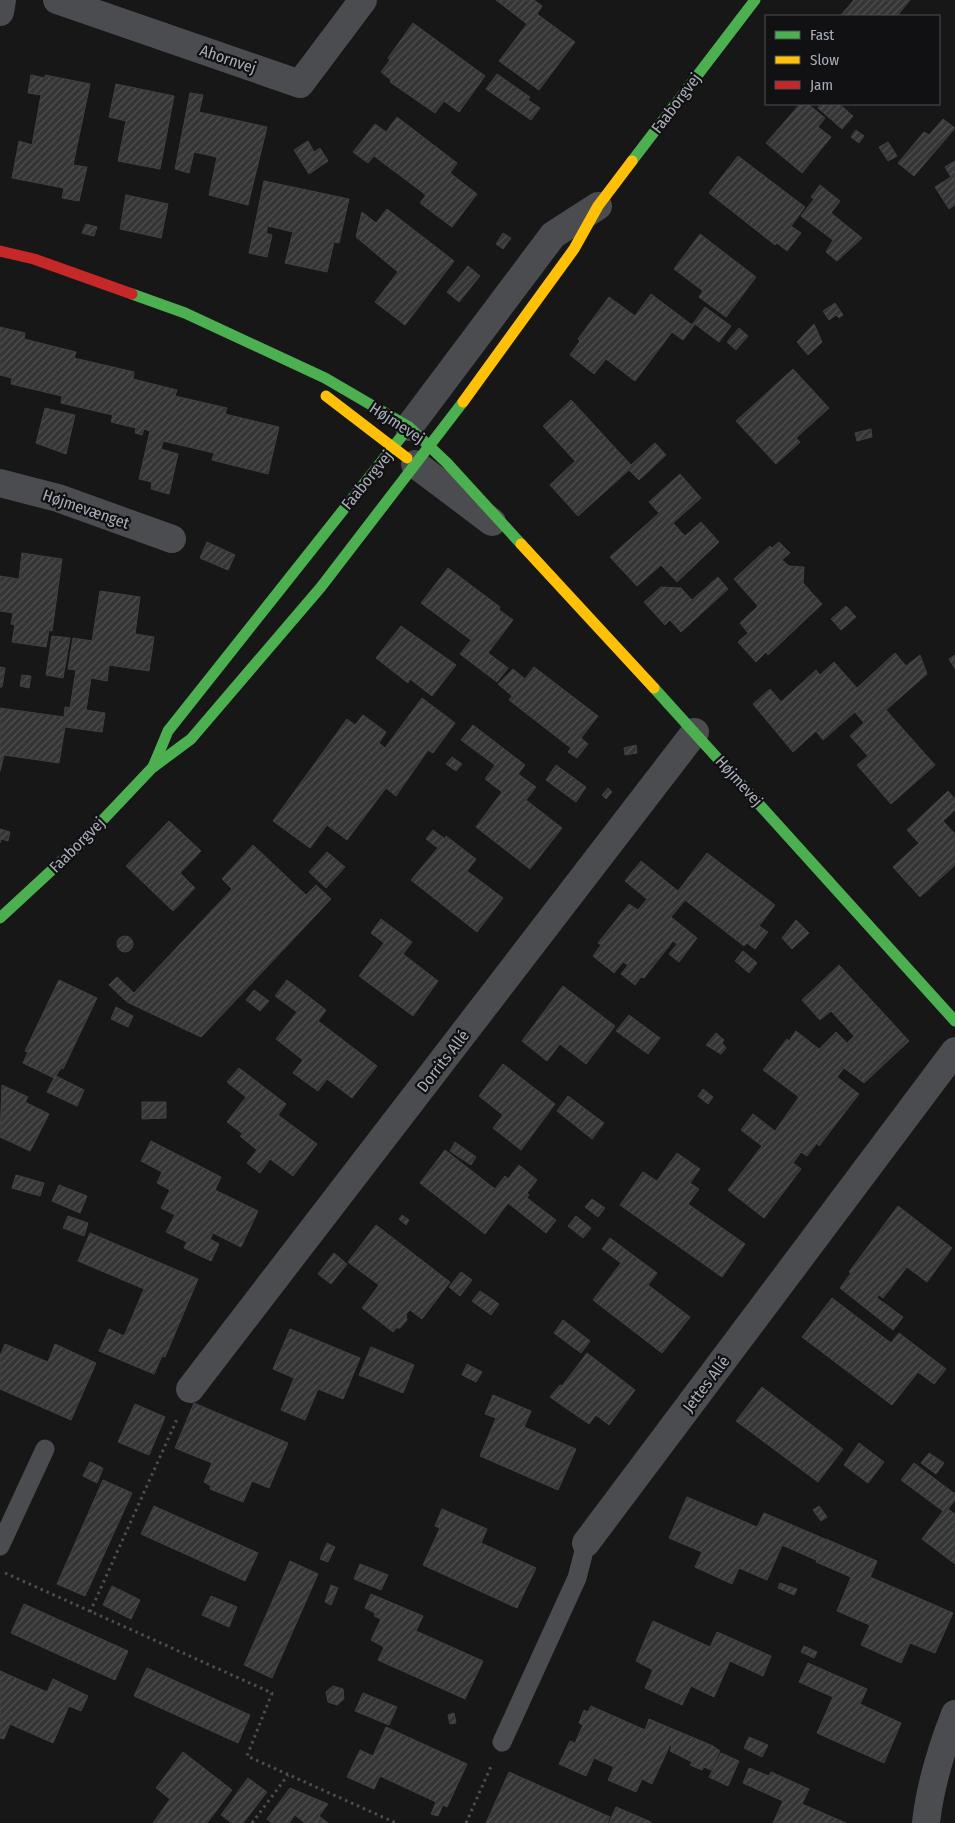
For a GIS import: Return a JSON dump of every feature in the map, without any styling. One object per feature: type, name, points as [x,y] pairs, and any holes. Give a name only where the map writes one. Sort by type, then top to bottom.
[{"type":"street","points":[[0,12],[2,0]]},
{"type":"street","name":"Ahornvej","points":[[57,0],[300,84],[363,0]]},
{"type":"street","name":"Faaborgvej","points":[[0,918],[79,844],[152,768],[191,739],[321,587],[423,455],[574,249],[598,206],[754,0]]},
{"type":"street","name":"Faaborgvej","points":[[152,768],[168,731],[401,437],[553,236],[598,206]]},
{"type":"street","name":"Højmevej","points":[[0,251],[34,259],[176,310],[245,340],[325,378],[401,437],[520,543],[695,732],[955,1021]]},
{"type":"street","name":"Højmevej","points":[[245,340],[305,381]]},
{"type":"street","name":"Højmevej","points":[[320,391],[401,437],[423,455]]},
{"type":"street","name":"Højmevænget","points":[[0,483],[58,498],[172,539]]},
{"type":"street","name":"Dorrits Allé","points":[[190,1389],[695,732]]},
{"type":"street","name":"Jettes Allé","points":[[586,1544],[955,1051]]},
{"type":"street","points":[[926,1823],[930,1792],[942,1749],[955,1714]]},
{"type":"lane","points":[[0,1546],[45,1449]]},
{"type":"lane","name":"Jettes Allé","points":[[502,1742],[577,1578],[586,1544]]},
{"type":"path","points":[[90,1612],[190,1389]]},
{"type":"path","points":[[0,1570],[272,1693],[247,1756],[396,1823]]},
{"type":"path","points":[[466,1823],[502,1742]]},
{"type":"path","points":[[252,1823],[288,1775]]},
{"type":"building","points":[[496,0],[534,0],[542,6],[537,14],[575,42],[539,90],[499,61],[527,24]]},
{"type":"building","points":[[854,0],[910,0],[898,15],[841,15]]},
{"type":"building","points":[[413,23],[485,76],[459,112],[444,101],[435,113],[390,82],[391,80],[381,72],[390,60],[388,58]]},
{"type":"building","points":[[497,74],[530,97],[528,100],[540,108],[531,120],[486,89]]},
{"type":"building","points":[[31,75],[45,78],[45,75],[90,84],[73,165],[87,167],[79,201],[62,198],[64,188],[12,178],[19,141],[32,145],[41,95],[28,93]]},
{"type":"building","points":[[116,84],[174,96],[160,169],[118,161],[126,121],[109,117]]},
{"type":"building","points":[[190,93],[203,95],[199,112],[267,127],[248,205],[209,195],[217,157],[194,152],[189,173],[175,169]]},
{"type":"building","points":[[799,105],[809,105],[825,118],[818,127],[831,137],[802,173],[766,143]]},
{"type":"building","points":[[820,105],[840,105],[853,116],[842,129],[818,108]]},
{"type":"building","points":[[397,117],[457,163],[450,173],[477,194],[452,227],[420,203],[426,195],[374,156],[368,163],[353,152],[375,124],[386,132]]},
{"type":"building","points":[[943,119],[955,128],[914,176],[898,163],[924,132],[929,135]]},
{"type":"building","points":[[856,130],[864,136],[859,143],[851,137]]},
{"type":"building","points":[[308,141],[314,152],[320,148],[328,161],[309,174],[294,150]]},
{"type":"building","points":[[888,142],[897,156],[888,161],[879,147]]},
{"type":"building","points":[[738,156],[805,207],[791,226],[801,233],[787,251],[777,243],[775,245],[709,193]]},
{"type":"building","points":[[955,161],[955,205],[949,209],[935,187],[951,177],[945,167]]},
{"type":"building","points":[[264,181],[349,199],[339,243],[334,242],[327,272],[285,263],[293,232],[268,226],[266,233],[272,235],[267,257],[249,253]]},
{"type":"building","points":[[820,185],[840,201],[831,213],[862,238],[837,261],[826,252],[833,240],[801,216],[814,199],[811,197]]},
{"type":"building","points":[[126,195],[168,204],[161,238],[120,229]]},
{"type":"building","points":[[387,209],[454,261],[405,325],[375,302],[398,272],[356,237],[362,212],[376,223]]},
{"type":"building","points":[[86,224],[97,227],[94,236],[82,233]]},
{"type":"building","points":[[503,233],[511,238],[503,249],[496,244]]},
{"type":"building","points":[[700,234],[756,277],[726,317],[699,297],[703,291],[674,269]]},
{"type":"building","points":[[468,266],[480,276],[459,302],[447,292]]},
{"type":"building","points":[[651,294],[692,325],[705,307],[731,326],[719,342],[695,324],[683,340],[672,332],[635,381],[606,359],[594,374],[570,355],[580,341],[578,339],[609,297],[635,316]]},
{"type":"building","points":[[835,303],[843,315],[839,318],[836,315],[829,320],[823,311]]},
{"type":"building","points":[[814,324],[822,342],[808,355],[797,342]]},
{"type":"building","points":[[0,327],[25,333],[24,339],[76,352],[74,358],[134,372],[133,379],[177,390],[175,396],[227,408],[225,414],[279,427],[268,474],[212,460],[214,453],[163,441],[161,449],[178,454],[169,494],[151,489],[152,482],[139,479],[150,431],[144,429],[142,435],[135,433],[136,428],[111,422],[113,415],[61,403],[62,396],[11,384],[12,378],[0,375]]},
{"type":"building","points":[[739,328],[748,336],[736,350],[727,342]]},
{"type":"building","points":[[793,369],[829,408],[796,438],[800,442],[776,464],[736,421]]},
{"type":"building","points":[[571,400],[631,465],[655,443],[666,455],[639,480],[629,470],[578,516],[550,485],[575,461],[543,426]]},
{"type":"building","points":[[45,408],[75,415],[66,454],[36,443]]},
{"type":"building","points":[[871,429],[872,437],[857,441],[855,433]]},
{"type":"building","points":[[680,474],[701,498],[673,523],[685,536],[701,522],[719,542],[677,582],[661,565],[637,586],[610,557],[659,513],[649,502]]},
{"type":"building","points":[[207,542],[235,555],[228,570],[200,558]]},
{"type":"building","points":[[779,542],[790,553],[782,560],[789,566],[804,567],[803,583],[822,604],[768,655],[766,652],[756,662],[738,642],[748,633],[740,623],[758,606],[734,579],[770,546],[772,548]]},
{"type":"building","points":[[22,553],[62,559],[52,631],[49,630],[46,647],[12,642],[15,625],[11,624],[13,613],[0,611],[0,576],[19,579]]},
{"type":"building","points":[[448,568],[500,607],[499,610],[513,620],[488,653],[508,668],[497,682],[460,654],[471,640],[421,603]]},
{"type":"building","points":[[718,577],[728,589],[681,632],[670,620],[665,625],[644,602],[661,587],[681,588],[692,600]]},
{"type":"building","points":[[100,591],[140,597],[135,634],[154,637],[149,671],[109,665],[107,681],[91,678],[86,710],[105,713],[102,732],[65,727],[59,763],[4,755],[0,771],[0,708],[64,717],[65,707],[70,708],[76,670],[68,669],[73,638],[92,641]]},
{"type":"building","points":[[846,606],[856,617],[841,630],[831,619]]},
{"type":"building","points":[[401,626],[456,665],[432,696],[410,679],[408,683],[376,658]]},
{"type":"building","points":[[52,636],[70,638],[63,678],[46,675]]},
{"type":"building","points":[[895,653],[906,666],[920,655],[927,674],[886,710],[935,765],[891,804],[857,765],[868,756],[850,736],[864,723],[855,712],[823,740],[816,731],[793,752],[753,704],[770,689],[781,702],[816,670],[820,675],[834,662],[857,688]]},
{"type":"building","points":[[955,655],[955,669],[949,659]]},
{"type":"building","points":[[0,667],[5,668],[2,687],[0,687]]},
{"type":"building","points":[[534,667],[598,716],[581,738],[588,744],[577,758],[568,752],[571,748],[509,700],[512,696],[498,684],[513,669],[525,679]]},
{"type":"building","points":[[22,675],[31,676],[29,688],[20,686]]},
{"type":"building","points":[[422,698],[455,723],[433,753],[428,750],[396,796],[386,788],[347,840],[327,825],[310,848],[273,821],[347,719],[355,725],[363,715],[386,732],[379,743],[385,748]]},
{"type":"building","points":[[473,725],[525,765],[518,774],[536,787],[526,800],[562,828],[530,869],[476,827],[502,792],[485,779],[495,765],[461,740]]},
{"type":"building","points":[[636,745],[637,753],[625,755],[624,748]]},
{"type":"building","points":[[452,757],[462,764],[456,771],[446,764]]},
{"type":"building","points":[[556,765],[586,787],[576,802],[546,780]]},
{"type":"building","points":[[608,788],[612,792],[606,799],[602,795]]},
{"type":"building","points":[[948,791],[955,799],[955,810],[943,821],[955,834],[955,865],[920,897],[893,867],[919,843],[907,830]]},
{"type":"building","points":[[169,821],[201,851],[180,873],[195,888],[173,911],[126,866]]},
{"type":"building","points":[[0,829],[10,832],[8,841],[1,839],[0,843]]},
{"type":"building","points":[[433,830],[445,839],[446,836],[476,859],[467,871],[503,898],[477,932],[411,880],[438,848],[426,839]]},
{"type":"building","points":[[253,845],[306,895],[316,885],[331,899],[201,1037],[127,1002],[109,985],[117,977],[134,993],[232,889],[222,879]]},
{"type":"building","points":[[327,852],[345,867],[326,888],[309,872]]},
{"type":"building","points":[[707,853],[775,905],[759,926],[768,932],[755,949],[747,943],[744,946],[685,900],[671,917],[697,938],[679,962],[669,954],[677,944],[673,941],[644,978],[641,977],[635,985],[621,974],[628,965],[623,962],[614,973],[593,956],[601,945],[598,943],[629,904],[638,910],[647,899],[625,881],[641,861],[678,891]]},
{"type":"building","points":[[381,919],[412,942],[403,954],[438,981],[413,1016],[359,976],[384,943],[371,933]]},
{"type":"building","points":[[796,920],[809,933],[792,949],[782,938]]},
{"type":"building","points":[[122,936],[128,936],[133,941],[131,950],[122,952],[117,947],[117,941]]},
{"type":"building","points":[[743,951],[757,963],[749,973],[735,961]]},
{"type":"building","points":[[839,965],[909,1041],[864,1083],[844,1068],[837,1077],[859,1094],[819,1146],[817,1143],[807,1156],[801,1152],[793,1163],[801,1169],[764,1218],[728,1190],[762,1146],[741,1130],[753,1114],[775,1131],[799,1097],[763,1070],[787,1039],[789,1041],[796,1031],[819,1049],[836,1032],[847,1043],[854,1036],[831,1011],[820,1020],[802,1000]]},
{"type":"building","points":[[59,980],[97,998],[63,1069],[61,1068],[56,1076],[84,1090],[77,1106],[47,1092],[54,1078],[23,1063],[28,1052],[25,1051]]},
{"type":"building","points":[[287,980],[326,1010],[318,1021],[377,1066],[352,1098],[327,1079],[318,1091],[293,1073],[303,1060],[276,1039],[297,1012],[275,996]]},
{"type":"building","points":[[563,986],[615,1026],[586,1064],[560,1044],[547,1061],[522,1041]]},
{"type":"building","points":[[254,990],[269,1001],[260,1011],[246,1000]]},
{"type":"building","points":[[116,1007],[133,1016],[128,1027],[111,1019]]},
{"type":"building","points":[[629,1015],[660,1038],[648,1054],[616,1031]]},
{"type":"building","points":[[716,1033],[724,1040],[722,1043],[726,1048],[721,1054],[706,1045]]},
{"type":"building","points":[[503,1064],[555,1104],[521,1150],[493,1128],[503,1115],[479,1096]]},
{"type":"building","points":[[239,1068],[286,1104],[278,1115],[317,1144],[293,1176],[270,1159],[260,1173],[247,1163],[257,1150],[240,1136],[243,1134],[227,1122],[246,1097],[227,1082]]},
{"type":"building","points":[[2,1085],[28,1097],[25,1102],[49,1114],[30,1151],[0,1137]]},
{"type":"building","points":[[703,1089],[713,1097],[708,1104],[698,1096]]},
{"type":"building","points":[[568,1096],[604,1123],[592,1139],[557,1111]]},
{"type":"building","points":[[142,1102],[166,1102],[166,1118],[142,1119]]},
{"type":"building","points":[[151,1141],[221,1177],[215,1190],[258,1211],[241,1247],[213,1233],[210,1239],[219,1244],[211,1261],[184,1248],[187,1242],[166,1232],[175,1215],[161,1208],[170,1190],[157,1183],[162,1172],[141,1161]]},
{"type":"building","points":[[455,1142],[476,1157],[471,1165],[450,1151]]},
{"type":"building","points":[[445,1150],[495,1189],[505,1176],[508,1179],[519,1165],[537,1180],[527,1193],[529,1195],[527,1198],[556,1220],[546,1233],[508,1203],[485,1234],[420,1183]]},
{"type":"building","points":[[677,1153],[700,1169],[690,1183],[699,1189],[688,1204],[745,1244],[722,1277],[620,1205],[643,1172],[657,1181]]},
{"type":"building","points":[[16,1175],[44,1183],[40,1196],[12,1188]]},
{"type":"building","points":[[59,1185],[87,1196],[80,1213],[52,1201]]},
{"type":"building","points":[[592,1199],[605,1208],[598,1217],[585,1207]]},
{"type":"building","points":[[898,1206],[952,1248],[927,1282],[907,1267],[883,1298],[879,1295],[877,1298],[903,1317],[893,1330],[840,1288],[851,1273],[849,1272]]},
{"type":"building","points":[[402,1215],[409,1220],[406,1225],[399,1219]]},
{"type":"building","points":[[68,1216],[88,1223],[84,1236],[63,1228]]},
{"type":"building","points":[[576,1216],[591,1228],[583,1238],[568,1226]]},
{"type":"building","points":[[376,1225],[450,1282],[422,1319],[410,1310],[406,1314],[407,1320],[400,1328],[396,1328],[393,1332],[362,1308],[379,1285],[348,1262]]},
{"type":"building","points":[[90,1233],[198,1279],[165,1357],[162,1356],[154,1374],[99,1351],[109,1329],[124,1336],[144,1289],[78,1261]]},
{"type":"building","points":[[610,1238],[657,1273],[648,1285],[690,1317],[662,1353],[593,1300],[621,1263],[602,1249]]},
{"type":"building","points":[[334,1253],[347,1264],[331,1284],[318,1274]]},
{"type":"building","points":[[461,1272],[472,1280],[460,1296],[449,1287]]},
{"type":"building","points":[[480,1291],[499,1304],[491,1315],[472,1301]]},
{"type":"building","points":[[832,1298],[891,1343],[899,1333],[946,1369],[934,1384],[918,1372],[892,1405],[802,1337]]},
{"type":"building","points":[[563,1320],[590,1341],[581,1353],[554,1333]]},
{"type":"building","points":[[290,1329],[360,1358],[343,1399],[318,1389],[305,1420],[281,1410],[294,1378],[273,1369]]},
{"type":"building","points":[[5,1344],[48,1362],[55,1344],[96,1363],[71,1420],[0,1389],[0,1356]]},
{"type":"building","points":[[371,1347],[414,1365],[403,1393],[359,1375]]},
{"type":"building","points":[[587,1353],[635,1390],[609,1425],[596,1415],[589,1424],[550,1397],[560,1385],[562,1386]]},
{"type":"building","points":[[467,1364],[482,1372],[476,1382],[462,1375]]},
{"type":"building","points":[[762,1387],[843,1449],[818,1482],[736,1421]]},
{"type":"building","points":[[493,1395],[531,1411],[524,1427],[576,1449],[558,1490],[480,1456],[496,1418],[485,1414]]},
{"type":"building","points":[[194,1403],[288,1443],[269,1488],[252,1481],[243,1502],[210,1489],[211,1486],[204,1482],[212,1463],[175,1448]]},
{"type":"building","points":[[135,1404],[165,1417],[149,1455],[118,1442]]},
{"type":"building","points":[[859,1443],[884,1462],[868,1483],[844,1465]]},
{"type":"building","points":[[929,1453],[944,1463],[936,1474],[921,1463]]},
{"type":"building","points":[[90,1462],[103,1468],[97,1483],[83,1476]]},
{"type":"building","points":[[914,1463],[955,1494],[955,1500],[948,1509],[955,1514],[955,1564],[922,1539],[943,1511],[901,1480]]},
{"type":"building","points":[[103,1480],[132,1493],[85,1596],[57,1584]]},
{"type":"building","points":[[687,1497],[757,1527],[764,1513],[825,1539],[816,1560],[782,1545],[767,1580],[739,1568],[732,1584],[695,1567],[702,1552],[669,1538]]},
{"type":"building","points":[[154,1506],[258,1553],[245,1581],[141,1534]]},
{"type":"building","points":[[819,1506],[827,1517],[821,1521],[813,1510]]},
{"type":"building","points":[[442,1509],[487,1529],[481,1543],[536,1568],[517,1608],[423,1565],[440,1528],[435,1526]]},
{"type":"building","points":[[826,1539],[877,1561],[870,1577],[953,1613],[935,1653],[910,1643],[901,1663],[861,1645],[870,1625],[837,1611],[851,1577],[816,1562]]},
{"type":"building","points":[[327,1543],[335,1547],[328,1562],[320,1559]]},
{"type":"building","points":[[290,1561],[318,1574],[272,1678],[244,1665]]},
{"type":"building","points":[[360,1564],[388,1575],[381,1590],[354,1579]]},
{"type":"building","points":[[780,1583],[797,1589],[794,1595],[778,1588]]},
{"type":"building","points":[[331,1585],[338,1588],[331,1605],[325,1602]]},
{"type":"building","points":[[112,1586],[140,1600],[131,1619],[103,1605]]},
{"type":"building","points":[[371,1594],[423,1616],[416,1631],[483,1661],[465,1699],[378,1660],[384,1647],[371,1640],[381,1619],[374,1616],[375,1613],[365,1608]]},
{"type":"building","points":[[211,1596],[237,1607],[229,1627],[202,1615]]},
{"type":"building","points":[[24,1604],[128,1651],[115,1680],[11,1633]]},
{"type":"building","points":[[653,1621],[710,1647],[717,1632],[771,1656],[763,1676],[730,1661],[714,1697],[691,1686],[682,1705],[645,1688],[653,1670],[636,1661]]},
{"type":"building","points":[[804,1646],[817,1652],[814,1658],[801,1652]]},
{"type":"building","points":[[808,1663],[867,1689],[860,1704],[901,1723],[884,1763],[817,1733],[833,1697],[799,1682]]},
{"type":"building","points":[[147,1668],[250,1715],[238,1743],[134,1696]]},
{"type":"building","points":[[0,1671],[47,1692],[53,1679],[88,1696],[81,1711],[69,1706],[53,1743],[10,1724],[4,1739],[0,1738]]},
{"type":"building","points":[[333,1686],[343,1689],[344,1699],[337,1705],[328,1702],[326,1692]]},
{"type":"building","points":[[363,1693],[397,1707],[389,1725],[355,1711]]},
{"type":"building","points":[[591,1706],[645,1730],[649,1719],[713,1746],[720,1751],[711,1770],[704,1767],[702,1770],[690,1765],[692,1762],[670,1751],[672,1746],[670,1745],[652,1784],[642,1779],[636,1792],[608,1780],[614,1767],[594,1758],[586,1776],[559,1764],[570,1741],[575,1743],[583,1725],[579,1723],[584,1710],[588,1712]]},
{"type":"building","points":[[454,1713],[456,1723],[450,1724],[448,1715]]},
{"type":"building","points":[[386,1727],[467,1764],[447,1807],[443,1805],[438,1816],[431,1814],[436,1802],[380,1776],[374,1789],[347,1777],[360,1750],[373,1756]]},
{"type":"building","points":[[749,1737],[768,1745],[762,1757],[744,1748]]},
{"type":"building","points":[[183,1752],[232,1790],[207,1823],[153,1823],[170,1799],[156,1788]]},
{"type":"building","points":[[721,1753],[739,1761],[728,1786],[709,1777]]},
{"type":"building","points":[[749,1768],[769,1776],[771,1772],[809,1789],[802,1804],[846,1823],[773,1823],[783,1801],[743,1783]]},
{"type":"building","points":[[509,1772],[610,1817],[607,1823],[486,1823]]},
{"type":"building","points":[[248,1778],[267,1792],[243,1823],[232,1823],[221,1815]]},
{"type":"building","points":[[290,1788],[328,1804],[319,1816],[328,1823],[305,1823],[295,1815],[289,1823],[272,1823],[267,1819]]},
{"type":"building","points":[[616,1807],[651,1822],[609,1823]]},
{"type":"traffic: fast","points":[[632,161],[755,0]]},
{"type":"traffic: fast","points":[[132,294],[185,313],[325,378],[409,427],[447,463],[521,544]]},
{"type":"traffic: fast","points":[[0,918],[79,845],[152,768],[191,739],[321,587],[463,402]]},
{"type":"traffic: fast","points":[[153,767],[168,731],[409,427]]},
{"type":"traffic: fast","points":[[654,688],[955,1021]]},
{"type":"traffic: slow","points":[[463,402],[574,249],[598,206],[632,161]]},
{"type":"traffic: slow","points":[[326,396],[407,458]]},
{"type":"traffic: slow","points":[[521,544],[654,688]]},
{"type":"traffic: jam","points":[[0,251],[34,259],[132,294]]}]
